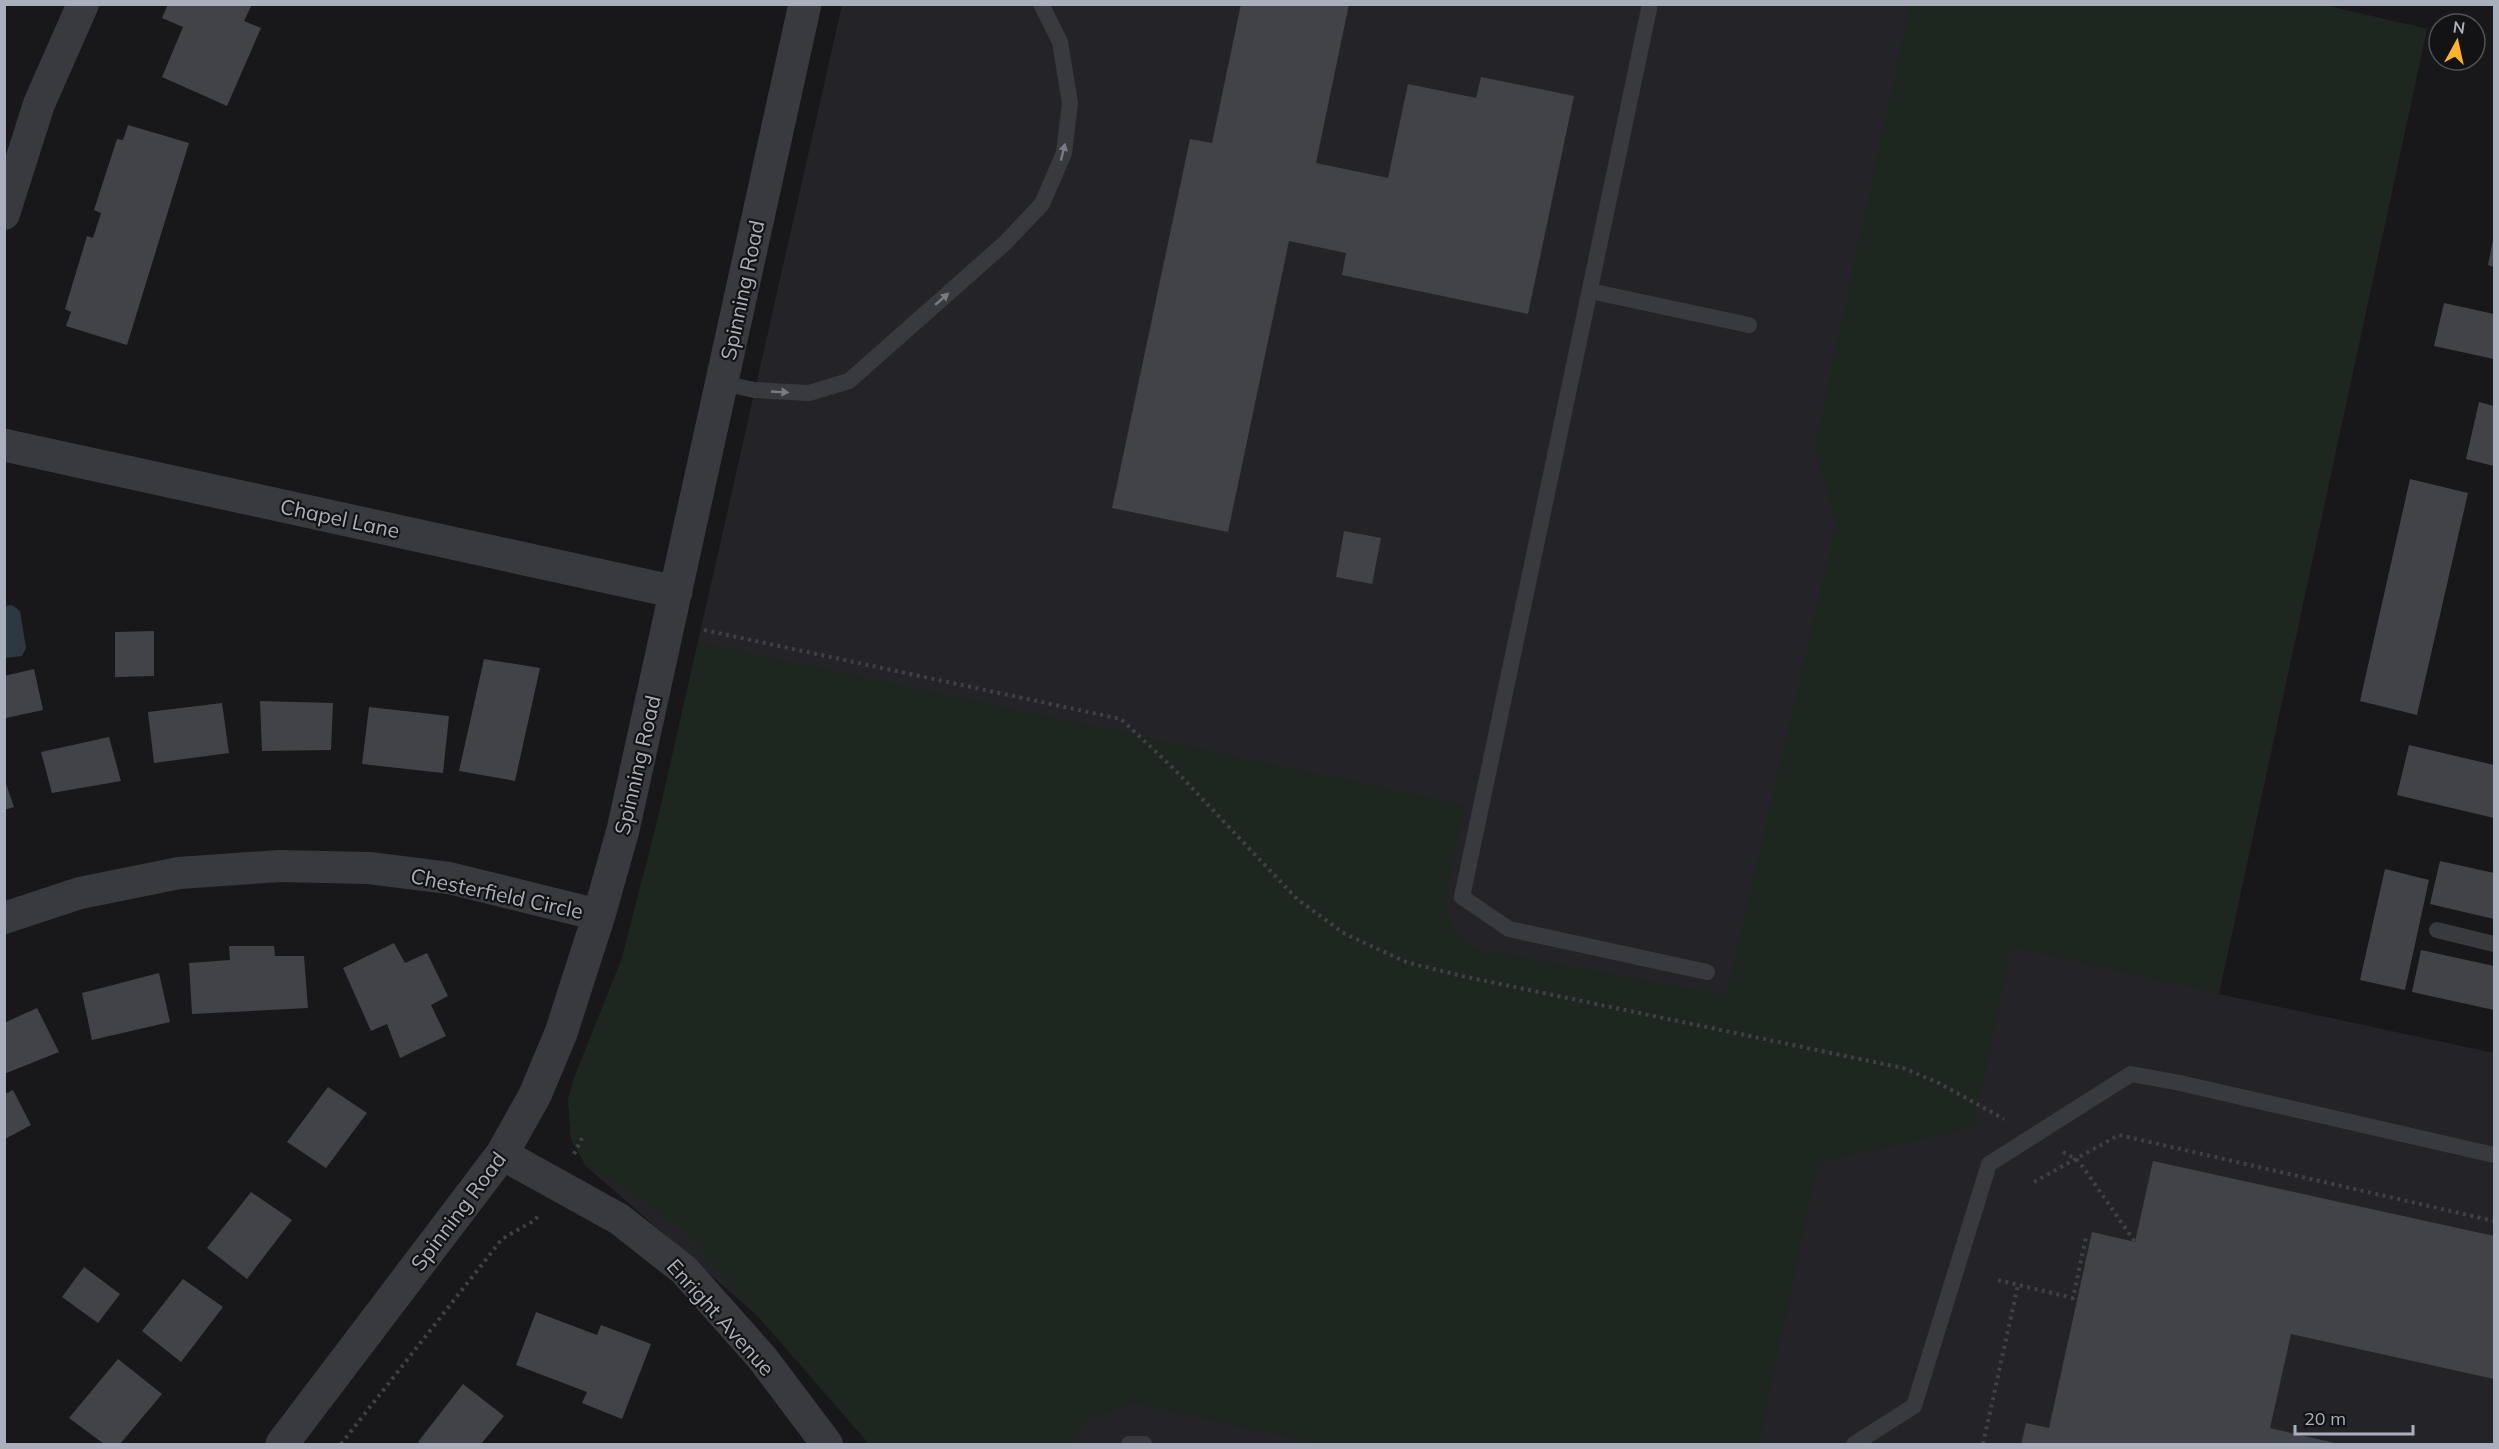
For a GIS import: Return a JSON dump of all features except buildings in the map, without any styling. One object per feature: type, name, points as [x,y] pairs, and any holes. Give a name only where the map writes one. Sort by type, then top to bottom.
[{"type":"street","points":[[4,214],[39,104],[83,4]]},
{"type":"street","name":"Spinning Road","points":[[282,1444],[502,1154],[535,1095],[561,1033],[599,915],[623,830],[805,4]]},
{"type":"street","name":"Chapel Lane","points":[[4,444],[673,607]]},
{"type":"street","name":"Chesterfield Circle","points":[[4,918],[80,893],[179,873],[280,866],[369,868],[449,878],[599,915]]},
{"type":"street","name":"Enright Avenue","points":[[502,1154],[619,1220],[684,1270],[763,1359],[827,1444]]},
{"type":"lane","points":[[722,383],[754,390],[809,393],[849,381],[1005,243],[1042,204],[1064,153],[1070,103],[1060,42],[1041,4]]},
{"type":"lane","points":[[1650,4],[1462,897],[1509,929],[1707,972]]},
{"type":"lane","points":[[1590,291],[1749,325]]},
{"type":"lane","points":[[2437,930],[2494,944]]},
{"type":"lane","points":[[1854,1444],[1914,1406],[1989,1164],[2131,1074],[2180,1083],[2494,1155]]},
{"type":"lane","points":[[1130,1444],[1144,1444]]},
{"type":"path","points":[[673,607],[1121,719],[1174,769],[1297,899],[1345,934],[1406,962],[1462,976],[1903,1068],[1939,1083],[2076,1159],[2135,1242]]},
{"type":"path","points":[[2034,1182],[2119,1135],[2494,1221]]},
{"type":"path","points":[[341,1444],[502,1239],[536,1220],[559,1186],[582,1138]]},
{"type":"path","points":[[1998,1280],[2073,1298],[2086,1237]]},
{"type":"path","points":[[1983,1444],[2018,1285]]},
{"type":"shaded area","points":[[2320,4],[2427,29],[2219,994],[2494,1053],[2494,1444],[904,1444],[586,1166],[571,1139],[568,1099],[622,958],[659,814],[842,5]]},
{"type":"shaded area","points":[[2320,4],[2427,29],[2218,994],[2012,947],[1973,1128],[1818,1163],[1759,1444],[1319,1444],[1132,1403],[1090,1418],[1072,1444],[869,1444],[681,1228],[635,1195],[586,1166],[571,1139],[568,1099],[574,1078],[622,958],[659,814],[698,642],[1465,805],[1446,900],[1454,932],[1477,949],[1726,995],[1836,525],[1815,446],[1910,5]]},
{"type":"shaded area","points":[[12,605],[20,611],[26,648],[22,656],[5,658],[5,606]]}]
